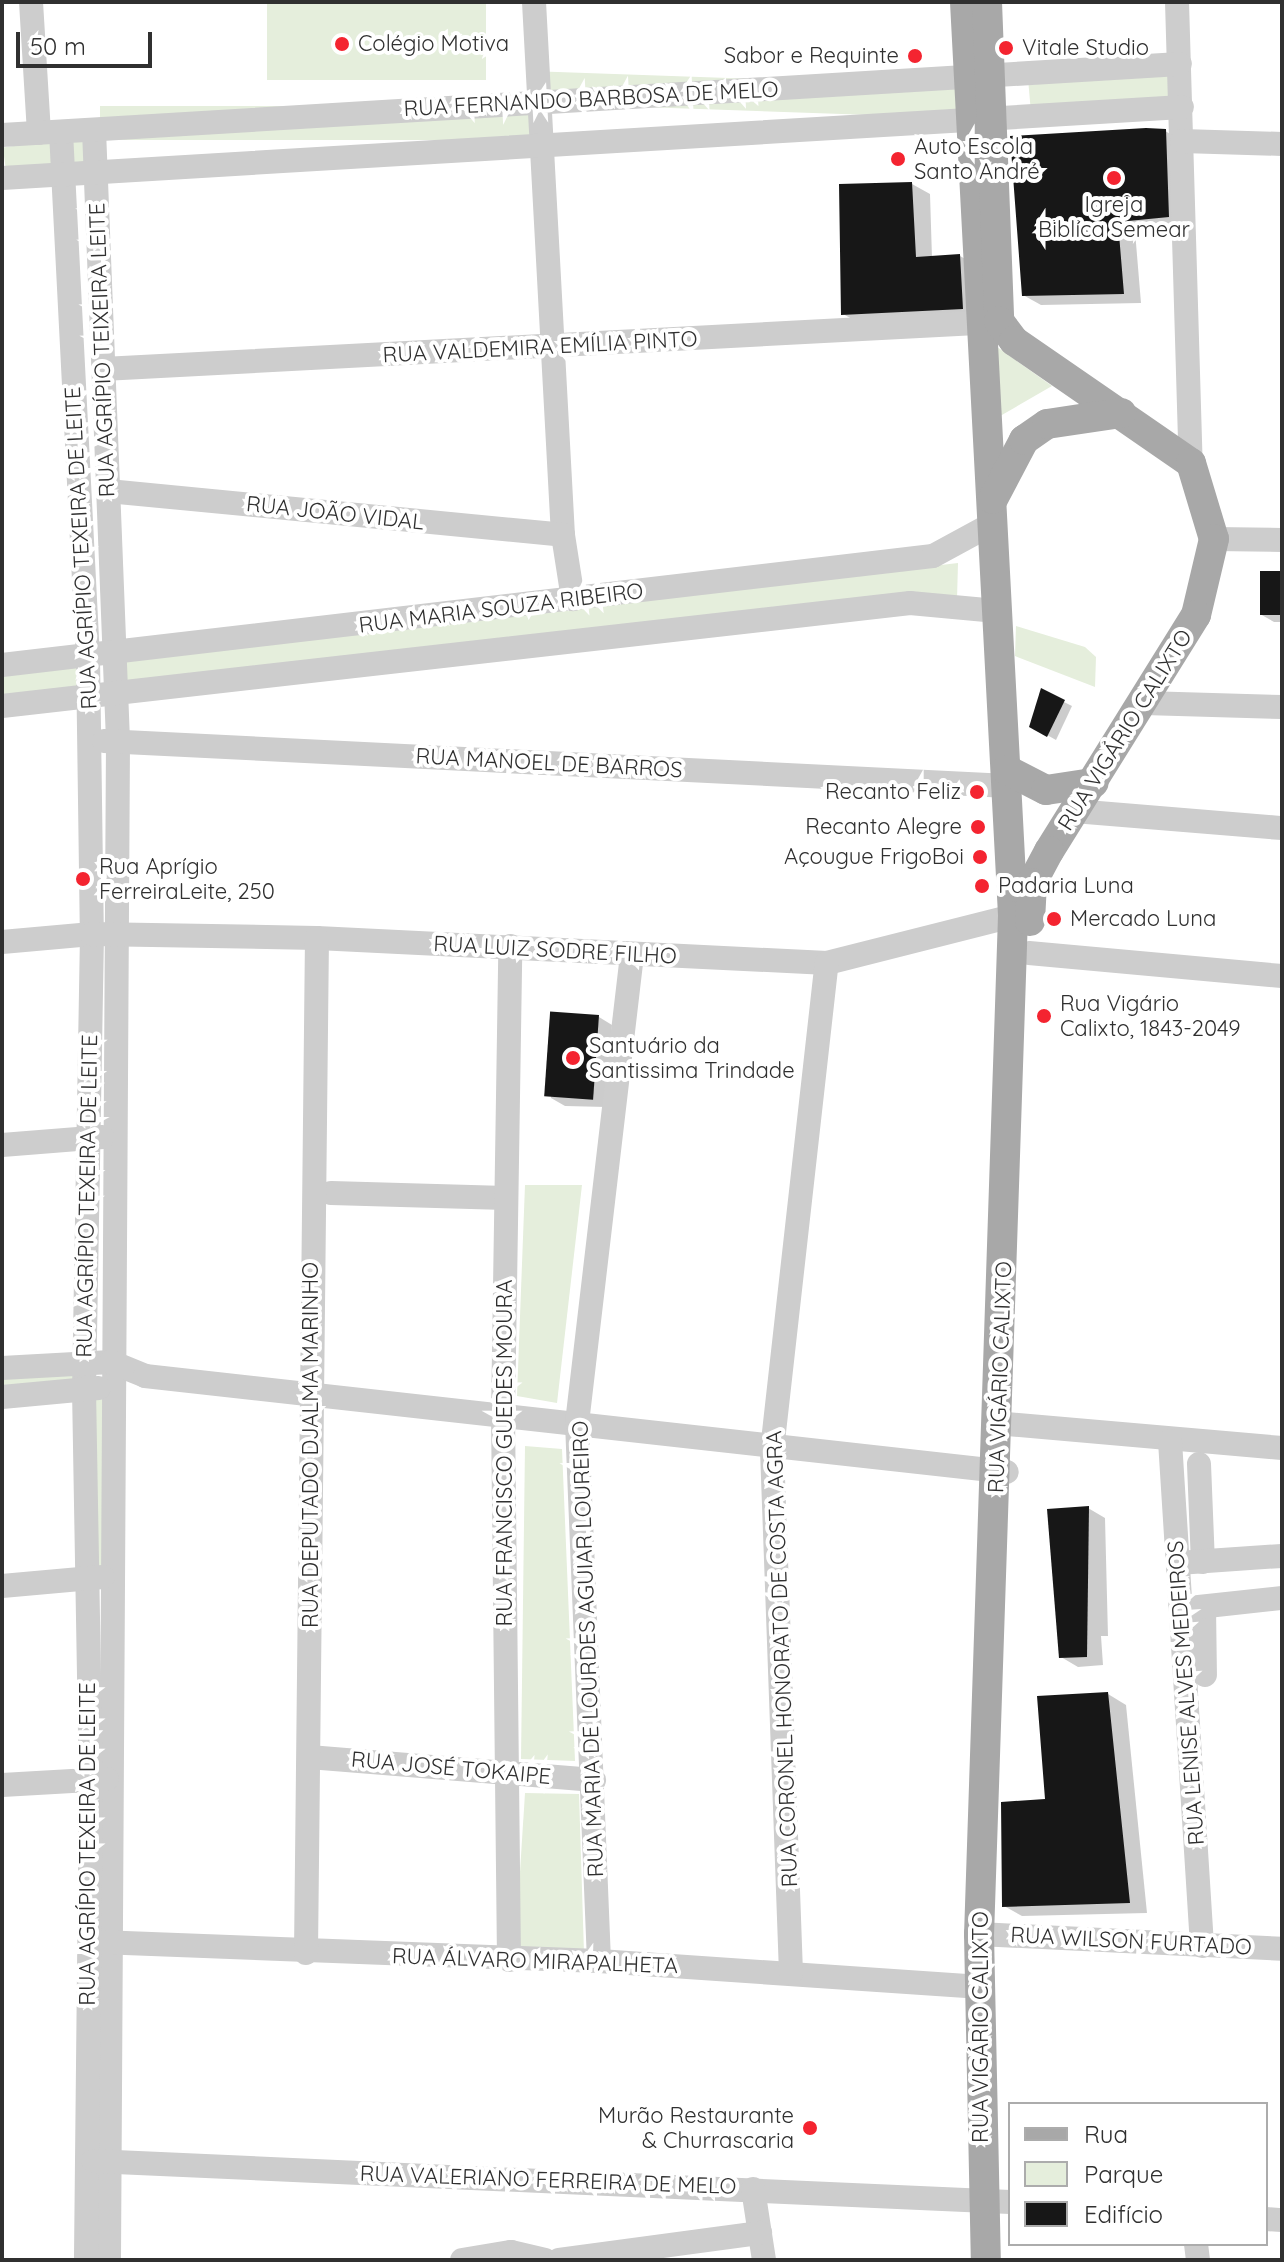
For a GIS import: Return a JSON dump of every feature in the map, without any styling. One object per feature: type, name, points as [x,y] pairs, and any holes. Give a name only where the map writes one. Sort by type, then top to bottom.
[{"type":"main road","name":"RUA VIGÁRIO CALIXTO","points":[[965,2],[979,79]]},
{"type":"main road","name":"RUA VIGÁRIO CALIXTO","points":[[987,2],[979,79],[977,323],[997,611],[1013,916],[1004,1424]]},
{"type":"main road","name":"RUA VIGÁRIO CALIXTO","points":[[980,122],[999,321],[1014,341],[1191,463]]},
{"type":"main road","points":[[991,514],[1024,440],[1047,424],[1121,413]]},
{"type":"main road","points":[[1191,463],[1214,539]]},
{"type":"main road","name":"RUA VIGÁRIO CALIXTO","points":[[986,2260],[995,2201],[979,1934],[997,1506],[1032,883],[1196,615],[1214,539]]},
{"type":"main road","points":[[1007,778],[1046,790],[1093,783]]},
{"type":"street","name":"RUA AGRÍPIO TEXEIRA DE LEITE","points":[[31,2],[50,133],[62,174],[88,657],[92,934],[84,1389],[91,1779],[89,1942],[98,2161],[109,2260]]},
{"type":"street","points":[[534,2],[563,535],[573,599]]},
{"type":"street","points":[[1177,2],[1191,463]]},
{"type":"street","name":"RUA FERNANDO BARBOSA DE MELO","points":[[2,135],[979,79],[1180,64]]},
{"type":"street","points":[[1022,75],[1024,120]]},
{"type":"street","name":"RUA FERNANDO BARBOSA DE MELO","points":[[2,178],[543,143],[1024,120],[1182,107]]},
{"type":"street","name":"RUA AGRÍPIO TEIXEIRA LEITE","points":[[94,130],[111,569]]},
{"type":"street","points":[[1182,141],[1282,144]]},
{"type":"street","name":"RUA VALDEMIRA EMÍLIA PINTO","points":[[103,369],[977,323]]},
{"type":"street","name":"RUA JOÃO VIDAL","points":[[108,491],[563,535]]},
{"type":"street","name":"RUA MARIA SOUZA RIBEIRO","points":[[2,665],[933,556],[991,514]]},
{"type":"street","points":[[1214,539],[1282,540]]},
{"type":"street","name":"RUA AGRÍPIO TEXEIRA DE LEITE","points":[[86,2260],[98,2161],[116,1942],[117,1779],[110,1388],[119,935],[118,741],[111,569]]},
{"type":"street","name":"RUA MARIA SOUZA RIBEIRO","points":[[2,706],[117,696],[910,603],[997,611]]},
{"type":"street","points":[[1144,703],[1282,707]]},
{"type":"street","name":"RUA MANOEL DE BARROS","points":[[89,741],[1007,778]]},
{"type":"street","points":[[1074,811],[1282,828]]},
{"type":"street","name":"RUA LUIZ SODRE FILHO","points":[[2,942],[92,934],[317,938],[510,946],[632,956],[827,963],[1013,916]]},
{"type":"street","name":"RUA DEPUTADO DJALMA MARINHO","points":[[306,1953],[317,938]]},
{"type":"street","name":"RUA FRANCISCO GUEDES MOURA","points":[[509,1960],[503,1415],[510,946]]},
{"type":"street","points":[[1029,953],[1282,976]]},
{"type":"street","name":"RUA MARIA DE LOURDES AGUIAR LOUREIRO","points":[[599,1961],[577,1423],[632,956]]},
{"type":"street","name":"RUA CORONEL HONORATO DE COSTA AGRA","points":[[791,1973],[772,1450],[827,963]]},
{"type":"street","points":[[2,1145],[116,1137]]},
{"type":"street","points":[[331,1193],[506,1198]]},
{"type":"street","points":[[2,1368],[85,1361],[111,1362],[145,1376],[577,1423],[772,1450],[1000,1471]]},
{"type":"street","points":[[2,1397],[110,1388],[145,1376]]},
{"type":"street","points":[[1004,1424],[1170,1441],[1282,1448]]},
{"type":"street","name":"RUA LENISE ALVES MEDEIROS","points":[[1170,1441],[1178,1563],[1192,1608],[1202,1946]]},
{"type":"street","points":[[1199,1464],[1203,1562]]},
{"type":"street","points":[[1178,1563],[1282,1556]]},
{"type":"street","points":[[2,1586],[113,1576]]},
{"type":"street","points":[[1205,1675],[1192,1608],[1282,1598]]},
{"type":"street","name":"RUA JOSÉ TOKAIPE","points":[[309,1757],[594,1780]]},
{"type":"street","points":[[2,1785],[117,1779]]},
{"type":"street","name":"RUA WILSON FURTADO","points":[[979,1934],[1282,1949]]},
{"type":"street","name":"RUA ÁLVARO MIRAPALHETA","points":[[89,1942],[306,1953],[599,1961],[981,1987]]},
{"type":"street","name":"RUA VALERIANO FERREIRA DE MELO","points":[[98,2161],[995,2201]]},
{"type":"street","points":[[753,2189],[764,2260]]},
{"type":"street","points":[[559,2260],[760,2233]]},
{"type":"street","points":[[462,2260],[511,2252],[545,2260]]},
{"type":"green space","points":[[267,2],[486,2],[486,80],[267,80]]},
{"type":"green space","points":[[543,71],[959,86],[958,118],[542,103]]},
{"type":"green space","points":[[1175,72],[1178,104],[1031,117],[1029,85]]},
{"type":"green space","points":[[100,106],[535,106],[535,140],[100,140]]},
{"type":"green space","points":[[85,136],[89,164],[7,175],[3,148]]},
{"type":"green space","points":[[983,337],[1052,386],[988,423]]},
{"type":"green space","points":[[958,563],[957,599],[125,689],[121,661]]},
{"type":"green space","points":[[1016,626],[1085,647],[1096,657],[1095,687],[1015,656]]},
{"type":"green space","points":[[82,665],[80,693],[2,699],[2,673]]},
{"type":"green space","points":[[525,1185],[582,1185],[557,1403],[517,1396]]},
{"type":"green space","points":[[76,1367],[78,1385],[4,1393],[2,1375]]},
{"type":"green space","points":[[89,1394],[106,1394],[109,1570],[92,1570]]},
{"type":"green space","points":[[525,1446],[562,1449],[575,1761],[521,1759]]},
{"type":"green space","points":[[525,1793],[579,1794],[584,1953],[515,1950]]},
{"type":"building","name":"Igreja Biblíca Semear","points":[[1166,129],[1169,217],[1118,222],[1124,294],[1022,296],[1010,136]]},
{"type":"building","points":[[912,182],[916,257],[960,254],[963,309],[841,315],[839,184]]},
{"type":"building","points":[[1260,571],[1282,571],[1282,615],[1260,615]]},
{"type":"building","points":[[1041,688],[1065,700],[1047,737],[1029,727]]},
{"type":"building","name":"Santuário da Santissima Trindade","points":[[550,1012],[599,1015],[593,1100],[544,1096]]},
{"type":"building","points":[[1089,1506],[1087,1657],[1059,1658],[1047,1509]]},
{"type":"building","points":[[1108,1692],[1130,1903],[1002,1907],[1001,1802],[1045,1799],[1037,1696]]},
{"type":"place","name":"Colégio Motiva","points":[[342,44]]},
{"type":"place","name":"Vitale Studio","points":[[1006,48]]},
{"type":"place","name":"Sabor e Requinte","points":[[915,56]]},
{"type":"place","name":"Auto Escola Santo André","points":[[898,159]]},
{"type":"place","name":"Igreja Biblíca Semear","points":[[1114,178]]},
{"type":"place","name":"Recanto Feliz","points":[[977,792]]},
{"type":"place","name":"Recanto Alegre","points":[[978,827]]},
{"type":"place","name":"Açougue FrigoBoi","points":[[980,857]]},
{"type":"place","name":"Rua Aprígio FerreiraLeite, 250","points":[[83,879]]},
{"type":"place","name":"Padaria Luna","points":[[982,886]]},
{"type":"place","name":"Mercado Luna","points":[[1054,919]]},
{"type":"place","name":"Rua Vigário Calixto, 1843-2049","points":[[1044,1016]]},
{"type":"place","name":"Santuário da Santissima Trindade","points":[[573,1058]]},
{"type":"place","name":"Murão Restaurante & Churrascaria","points":[[810,2128]]}]
